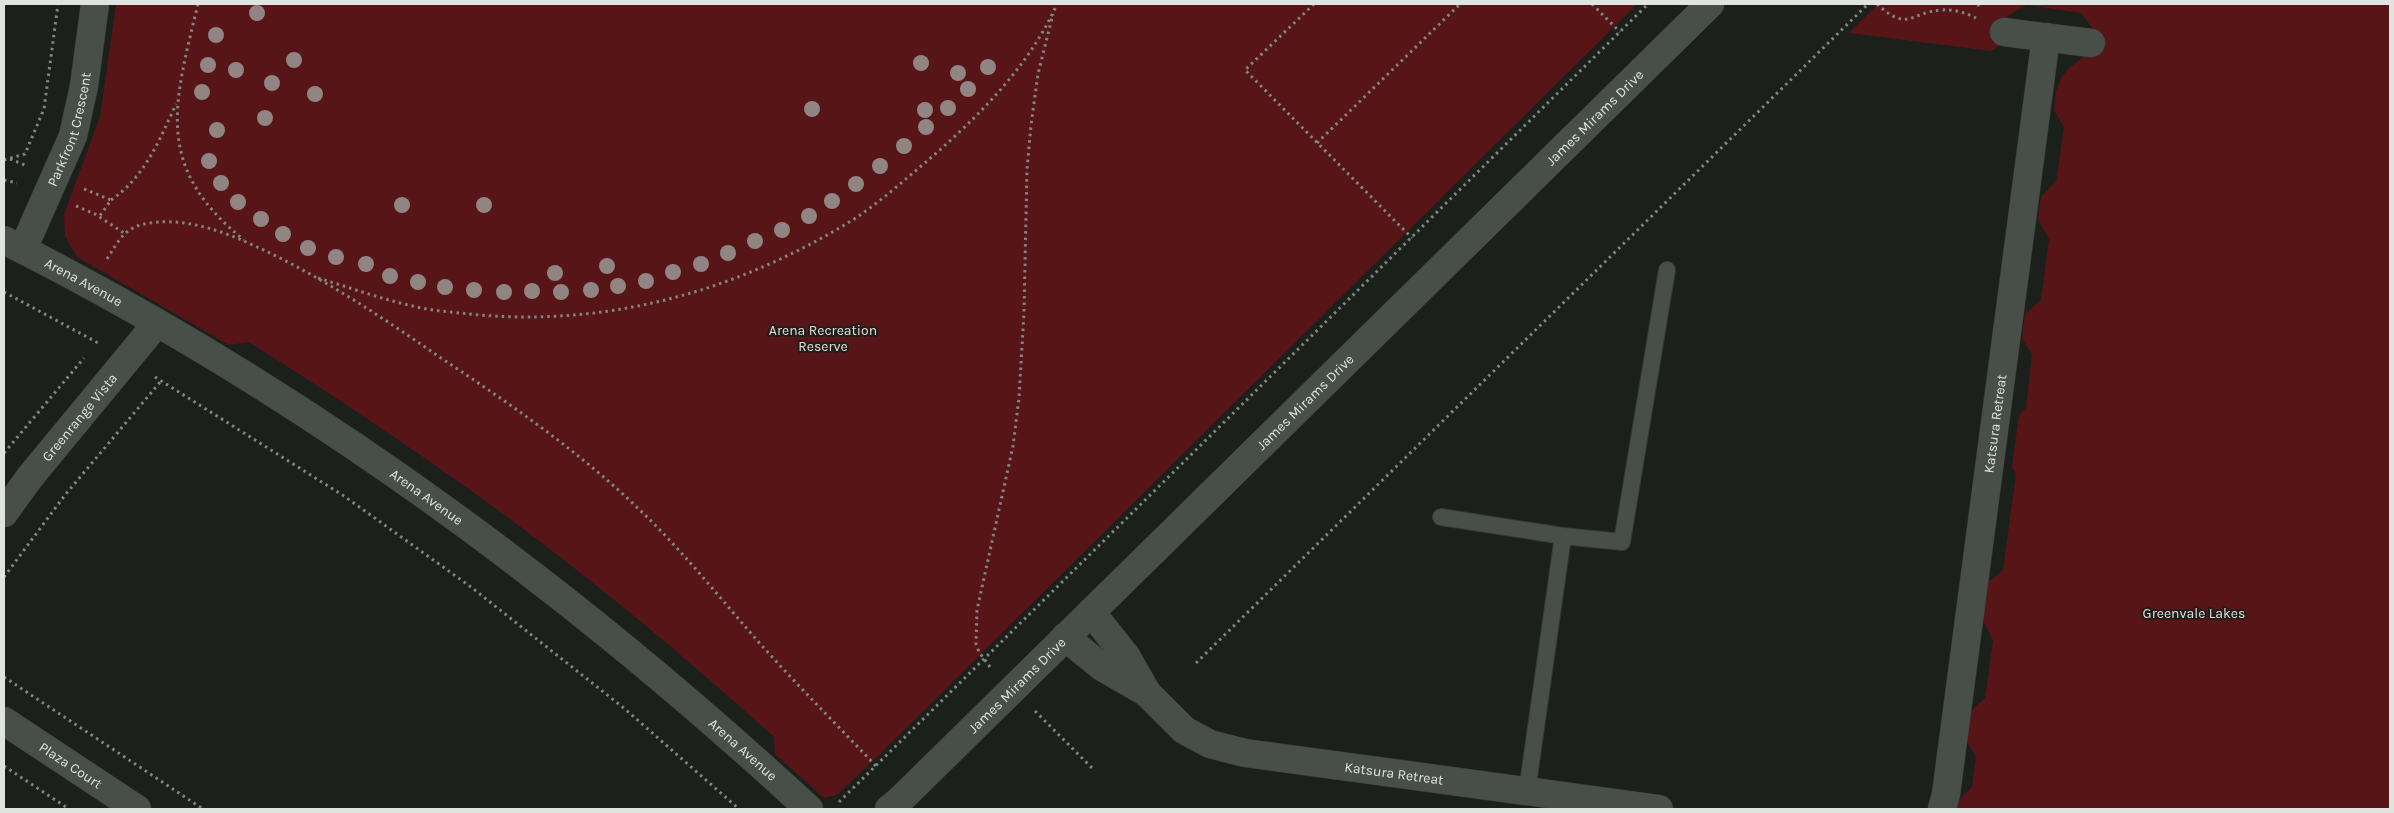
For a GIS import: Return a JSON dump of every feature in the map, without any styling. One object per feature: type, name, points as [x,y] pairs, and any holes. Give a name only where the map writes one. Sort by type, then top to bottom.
[{"type":"street","name":"Parkfront Crescent","points":[[13,245],[47,195],[67,152],[79,114],[96,4]]},
{"type":"street","name":"James Mirams Drive","points":[[895,806],[1710,4]]},
{"type":"street","points":[[2004,32],[2091,43]]},
{"type":"street","name":"Katsura Retreat","points":[[1942,809],[1946,794],[2046,37]]},
{"type":"street","name":"Arena Avenue","points":[[13,245],[92,286],[157,323],[344,440],[467,526],[648,667],[730,736],[809,809]]},
{"type":"street","name":"Greenrange Vista","points":[[4,513],[30,477],[157,323]]},
{"type":"street","name":"Katsura Retreat","points":[[1091,612],[1126,656],[1147,693]]},
{"type":"street","name":"Katsura Retreat","points":[[1065,637],[1102,667],[1147,693],[1184,730],[1210,744],[1245,753],[1659,809]]},
{"type":"street","name":"Plaza Court","points":[[4,721],[137,809]]},
{"type":"lane","points":[[1441,517],[1563,536],[1622,542],[1667,270]]},
{"type":"lane","points":[[1527,791],[1563,536]]},
{"type":"path","points":[[4,160],[25,154],[44,109],[58,4]]},
{"type":"path","points":[[198,4],[177,101],[177,131],[182,158],[194,189],[222,223],[246,242]]},
{"type":"path","points":[[313,276],[419,308],[502,317],[591,314],[628,310],[667,301],[711,287],[813,242],[853,220],[900,184],[960,133],[1001,89],[1024,60],[1057,4]]},
{"type":"path","points":[[1314,4],[1245,70],[1412,238]]},
{"type":"path","points":[[1317,143],[1460,4]]},
{"type":"path","points":[[1592,4],[1620,32]]},
{"type":"path","points":[[838,803],[1648,4]]},
{"type":"path","points":[[1196,663],[1868,4]]},
{"type":"path","points":[[1877,4],[1892,16],[1904,19],[1941,10],[1959,12],[1979,19]]},
{"type":"path","points":[[983,659],[976,644],[977,610],[1015,436],[1024,312],[1031,125],[1038,74],[1053,11]]},
{"type":"path","points":[[111,200],[128,188],[138,176],[159,140],[177,101]]},
{"type":"path","points":[[47,195],[95,214],[124,233]]},
{"type":"path","points":[[92,286],[124,233],[149,223],[172,222],[212,229],[246,242],[313,276],[402,331],[474,380],[605,478],[645,515],[685,557],[763,647],[876,766]]},
{"type":"path","points":[[4,292],[98,342],[344,496],[471,586],[625,709],[739,809]]},
{"type":"path","points":[[91,350],[98,342]]},
{"type":"path","points":[[4,453],[84,357]]},
{"type":"path","points":[[4,577],[65,495],[161,380]]},
{"type":"path","points":[[4,677],[203,809]]},
{"type":"path","points":[[1032,709],[1092,768]]},
{"type":"path","points":[[4,766],[69,809]]},
{"type":"green space","name":"Arena Recreation Reserve","points":[[116,4],[1637,4],[881,753],[837,795],[824,798],[775,754],[774,737],[724,692],[595,585],[491,505],[371,421],[249,342],[229,345],[77,257],[65,236],[64,214],[100,117]]},
{"type":"green space","name":"Greenvale Lakes","points":[[1878,4],[2390,4],[2390,809],[1956,809],[1957,802],[1972,787],[1976,757],[1965,738],[1969,713],[1985,698],[1993,641],[1983,620],[1988,582],[2003,570],[2016,474],[2012,467],[2019,415],[2026,408],[2032,354],[2022,338],[2025,314],[2041,300],[2049,239],[2038,219],[2041,196],[2056,182],[2064,127],[2054,110],[2056,91],[2061,78],[2069,68],[2089,53],[2093,29],[2081,13],[2027,5],[2007,16],[2002,44],[1991,51],[1849,33]]}]
